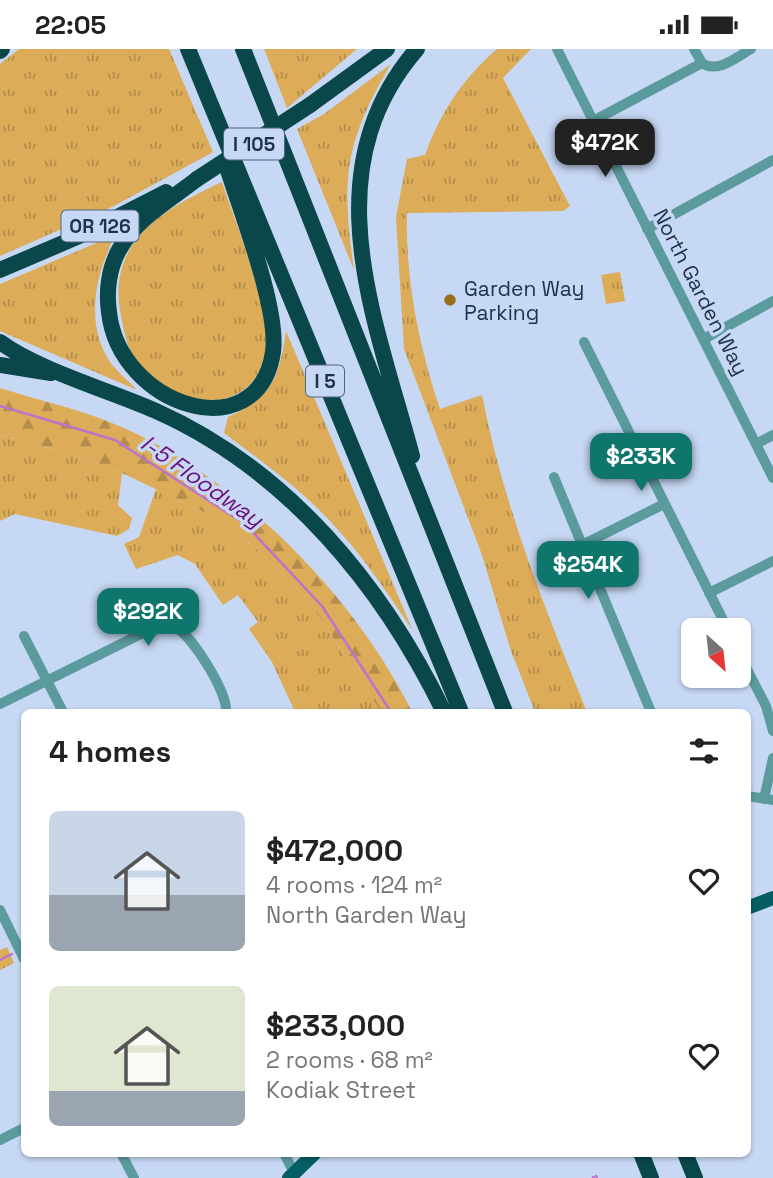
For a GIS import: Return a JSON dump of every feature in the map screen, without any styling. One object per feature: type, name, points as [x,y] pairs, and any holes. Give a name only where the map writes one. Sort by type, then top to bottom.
[{"type":"highway","name":"I 5","points":[[188,49],[460,709]]},
{"type":"highway","name":"I 5","points":[[243,49],[310,212],[434,538],[504,709]]},
{"type":"highway","points":[[310,106],[371,49]]},
{"type":"highway","name":"I 105","points":[[197,179],[310,106],[387,49]]},
{"type":"highway","points":[[416,49],[387,90],[366,142],[357,195],[358,224],[368,289],[434,538]]},
{"type":"highway","points":[[197,179],[148,215],[131,233],[113,265],[107,300],[112,332],[126,361],[138,376],[181,403],[218,407],[243,398],[262,382],[273,351],[273,330],[271,312],[199,74]]},
{"type":"highway","name":"OR 126","points":[[0,269],[57,247],[197,179]]},
{"type":"highway","points":[[0,342],[186,426],[269,482],[307,514],[338,548],[400,628],[442,709]]},
{"type":"highway","points":[[0,365],[74,377]]},
{"type":"highway","points":[[643,1157],[651,1178]]},
{"type":"highway","points":[[687,1157],[695,1178]]},
{"type":"main road","points":[[751,906],[773,898]]},
{"type":"main road","points":[[291,1176],[311,1157]]},
{"type":"street","name":"North Garden Way","points":[[557,49],[773,478]]},
{"type":"street","points":[[694,49],[702,64]]},
{"type":"street","points":[[593,121],[702,64],[719,66],[751,49]]},
{"type":"street","points":[[647,229],[773,160]]},
{"type":"street","points":[[704,339],[773,301]]},
{"type":"street","points":[[584,342],[721,618]]},
{"type":"street","points":[[756,445],[773,435]]},
{"type":"street","points":[[554,477],[650,709]]},
{"type":"street","points":[[582,545],[664,504]]},
{"type":"street","points":[[709,593],[773,561]]},
{"type":"street","points":[[0,704],[151,628],[170,625],[184,634],[220,685],[225,695],[226,709]]},
{"type":"street","points":[[24,636],[61,709]]},
{"type":"street","points":[[751,677],[766,706],[773,731]]},
{"type":"street","points":[[751,797],[769,800],[773,758]]},
{"type":"street","points":[[0,909],[21,953]]},
{"type":"street","points":[[0,1140],[21,1130]]},
{"type":"street","points":[[123,1157],[134,1178]]},
{"type":"street","points":[[285,1157],[291,1176]]},
{"type":"green space","points":[[19,49],[169,49],[213,152],[114,206],[0,256],[0,64]]},
{"type":"green space","points":[[264,49],[357,49],[287,108]]},
{"type":"green space","points":[[497,49],[531,49],[503,78],[570,206],[563,211],[407,213],[411,287],[420,337],[440,409],[482,395],[513,516],[586,709],[534,709],[511,651],[482,555],[404,349],[396,217],[407,159],[425,155],[445,111],[463,84]]},
{"type":"green space","points":[[391,64],[364,117],[350,163],[348,211],[354,270],[297,129],[324,114]]},
{"type":"green space","points":[[222,182],[263,309],[266,345],[260,369],[248,386],[231,396],[212,400],[191,398],[171,391],[152,378],[136,361],[125,334],[119,290],[122,267],[143,231],[179,204]]},
{"type":"green space","points":[[115,235],[98,282],[95,315],[97,331],[110,362],[137,390],[0,331],[0,284]]},
{"type":"green space","points":[[620,272],[625,301],[606,304],[601,275]]},
{"type":"green space","points":[[286,331],[413,631],[363,559],[328,519],[291,484],[224,433],[228,417],[254,402],[271,384],[280,361]]},
{"type":"green space","points":[[0,388],[112,423],[158,445],[202,473],[246,506],[286,542],[324,582],[388,668],[410,709],[379,709],[308,599],[257,549],[212,516],[122,473],[76,455],[0,435]]},
{"type":"green space","points":[[0,435],[76,455],[122,473],[118,505],[132,518],[129,529],[117,536],[15,514],[0,521]]},
{"type":"green space","points":[[156,489],[212,516],[257,549],[308,599],[379,709],[294,709],[272,662],[249,629],[258,622],[238,595],[223,605],[195,564],[178,555],[136,569],[124,544],[139,537]]},
{"type":"green space","points":[[7,947],[14,963],[0,970],[0,950]]},
{"type":"waterway","name":"I-5 Floodway","points":[[0,406],[115,440],[245,524],[322,606],[389,709]]},
{"type":"waterway","points":[[0,960],[12,954]]},
{"type":"place","name":"Garden Way Parking","points":[[450,300]]}]
